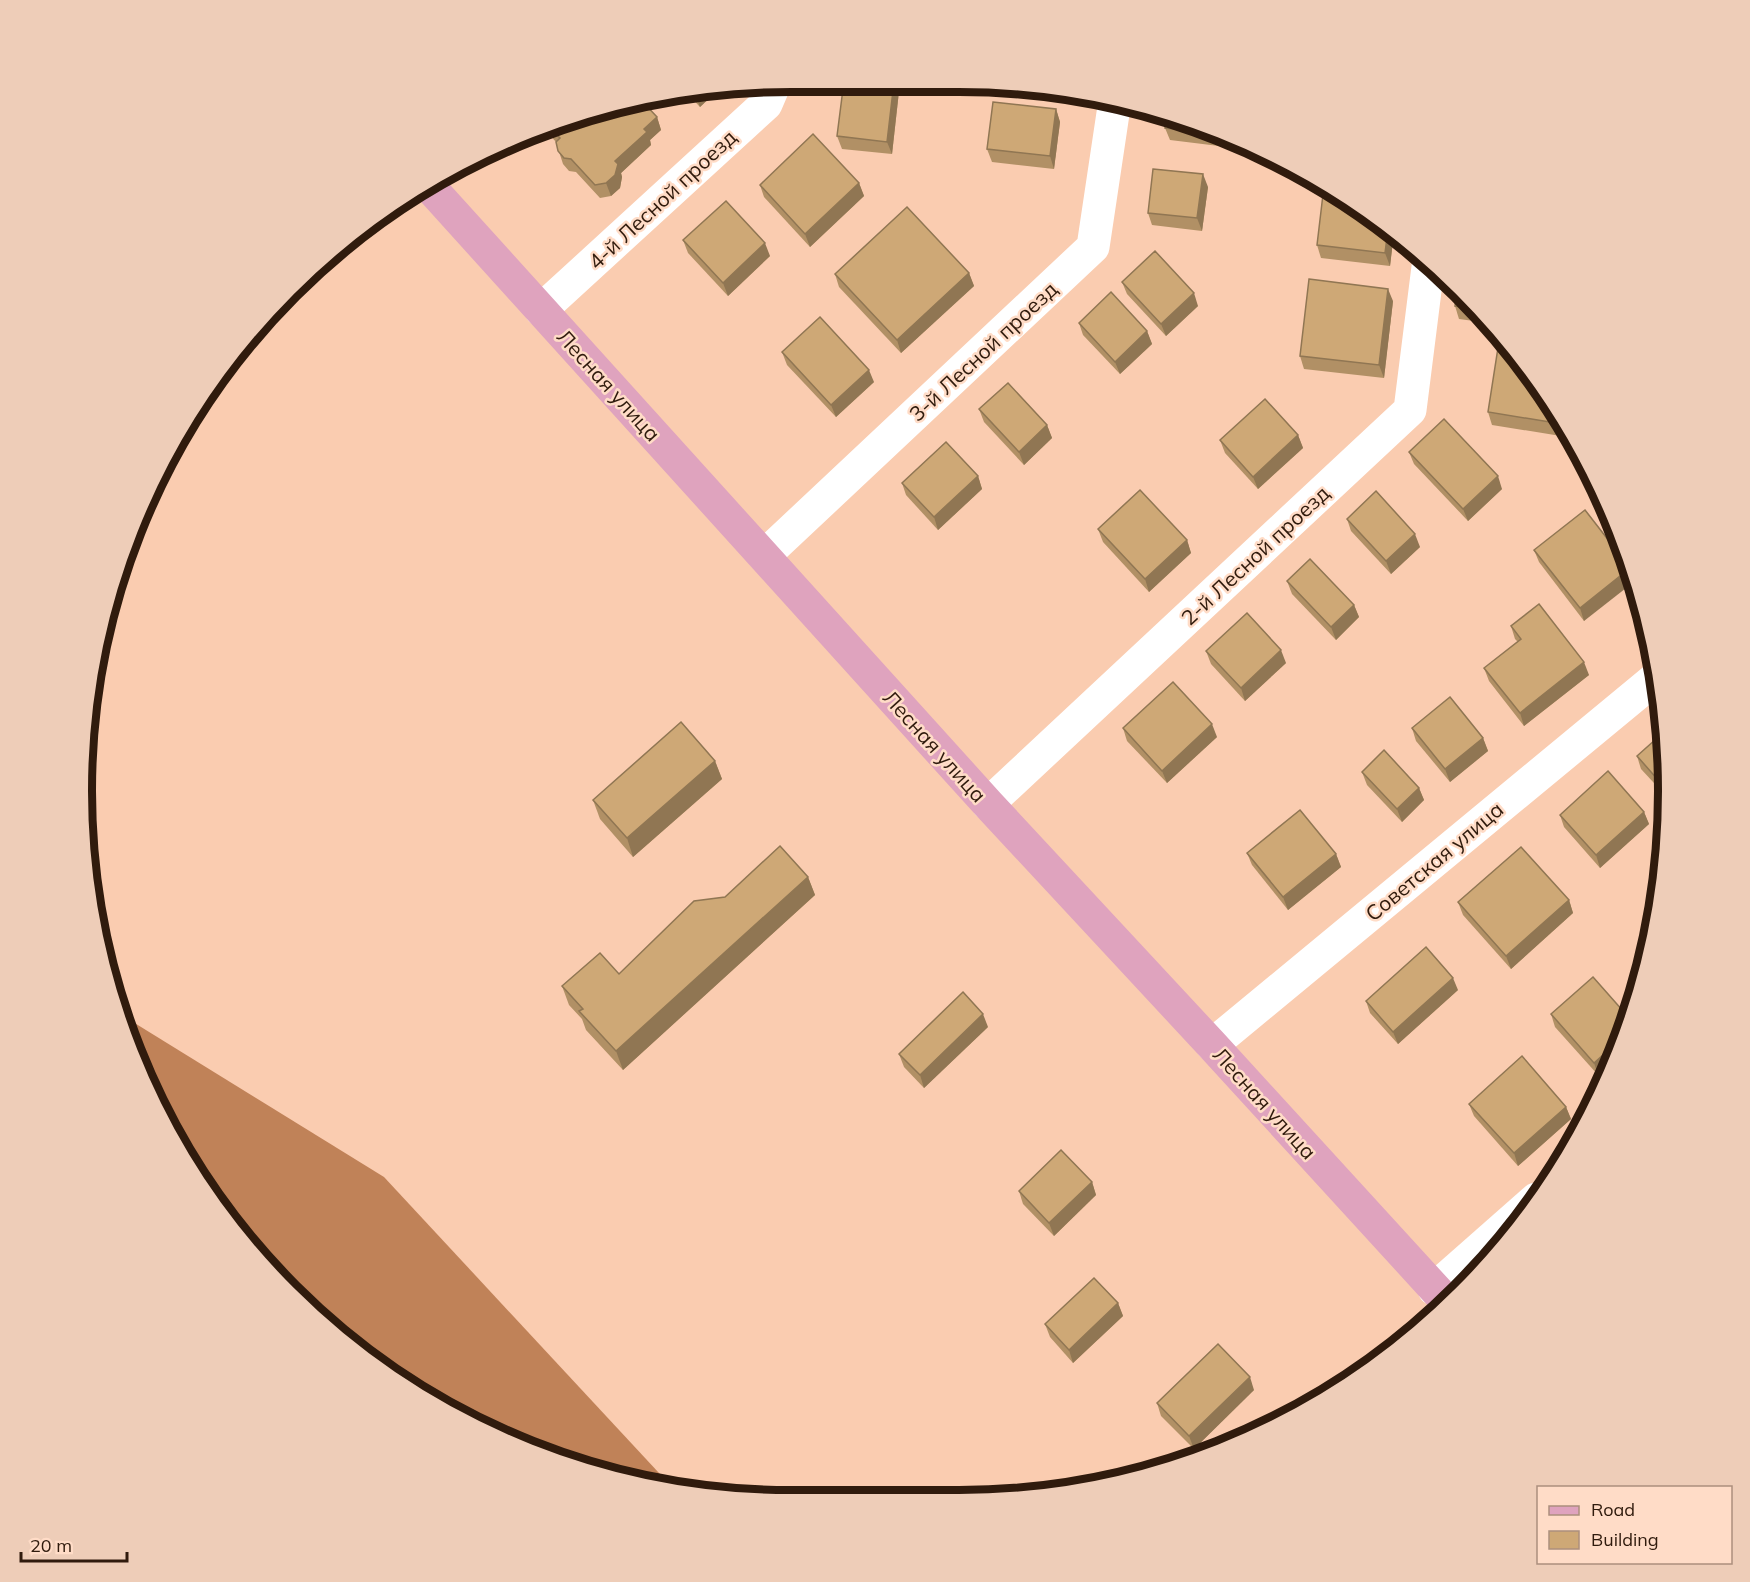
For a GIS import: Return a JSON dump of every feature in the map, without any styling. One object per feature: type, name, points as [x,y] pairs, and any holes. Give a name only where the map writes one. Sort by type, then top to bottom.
[{"type":"main road","name":"Лесная улица","points":[[433,190],[988,804],[1212,1045],[1440,1296]]},
{"type":"street","name":"4-й Лесной проезд","points":[[541,310],[766,104],[771,92]]},
{"type":"street","name":"3-й Лесной проезд","points":[[764,556],[1093,247],[1114,109]]},
{"type":"street","name":"2-й Лесной проезд","points":[[988,804],[1410,410],[1427,272]]},
{"type":"street","name":"Советская улица","points":[[1212,1045],[1650,683]]},
{"type":"street","points":[[1440,1296],[1492,1243]]},
{"type":"shaded area","points":[[131,1021],[384,1177],[664,1479],[610,1467],[566,1453],[482,1418],[402,1373],[330,1317],[296,1286],[265,1252],[209,1180],[164,1100]]},
{"type":"building","points":[[843,92],[893,92],[887,142],[837,136]]},
{"type":"building","points":[[993,102],[1056,109],[1050,156],[987,149]]},
{"type":"building","points":[[647,107],[657,117],[644,129],[647,132],[615,161],[618,164],[615,175],[606,183],[595,185],[571,159],[564,158],[558,151],[556,142],[560,138],[555,133],[610,115]]},
{"type":"building","points":[[1165,123],[1188,130],[1165,128]]},
{"type":"building","points":[[813,134],[859,183],[805,234],[760,185]]},
{"type":"building","points":[[1153,169],[1203,174],[1197,218],[1148,213]]},
{"type":"building","points":[[1323,194],[1387,238],[1385,253],[1317,245]]},
{"type":"building","points":[[726,201],[765,243],[723,283],[683,240]]},
{"type":"building","points":[[907,207],[969,273],[897,340],[835,274]]},
{"type":"building","points":[[1155,251],[1194,293],[1161,324],[1122,282]]},
{"type":"building","points":[[1309,279],[1388,289],[1379,365],[1300,356]]},
{"type":"building","points":[[1111,292],[1147,331],[1115,362],[1079,323]]},
{"type":"building","points":[[1456,298],[1464,307],[1455,306]]},
{"type":"building","points":[[820,317],[869,370],[831,405],[782,352]]},
{"type":"building","points":[[1498,346],[1541,402],[1554,423],[1488,412]]},
{"type":"building","points":[[1008,383],[1047,425],[1019,452],[979,409]]},
{"type":"building","points":[[1265,399],[1298,435],[1253,477],[1220,440]]},
{"type":"building","points":[[1444,419],[1498,476],[1463,509],[1409,452]]},
{"type":"building","points":[[946,442],[978,476],[934,517],[902,483]]},
{"type":"building","points":[[1140,490],[1187,540],[1145,579],[1098,529]]},
{"type":"building","points":[[1376,491],[1415,534],[1386,561],[1347,519]]},
{"type":"building","points":[[1585,510],[1614,548],[1623,573],[1580,608],[1534,550]]},
{"type":"building","points":[[1310,559],[1354,605],[1331,627],[1287,581]]},
{"type":"building","points":[[1539,604],[1584,662],[1520,713],[1484,668],[1521,639],[1511,626]]},
{"type":"building","points":[[1247,613],[1281,650],[1241,688],[1206,651]]},
{"type":"building","points":[[1173,682],[1212,724],[1162,771],[1123,728]]},
{"type":"building","points":[[1450,697],[1483,738],[1445,769],[1412,728]]},
{"type":"building","points":[[681,722],[715,761],[627,838],[593,800]]},
{"type":"building","points":[[1656,739],[1658,780],[1637,756]]},
{"type":"building","points":[[1384,750],[1419,788],[1397,809],[1362,772]]},
{"type":"building","points":[[1608,771],[1644,812],[1596,855],[1560,815]]},
{"type":"building","points":[[1300,810],[1336,854],[1283,897],[1247,853]]},
{"type":"building","points":[[780,846],[808,877],[616,1051],[579,1011],[583,1009],[562,986],[600,953],[619,974],[694,901],[725,897]]},
{"type":"building","points":[[1521,847],[1569,900],[1506,956],[1458,902]]},
{"type":"building","points":[[1426,947],[1453,978],[1393,1032],[1366,1001]]},
{"type":"building","points":[[1593,977],[1623,1011],[1608,1050],[1594,1063],[1551,1014]]},
{"type":"building","points":[[963,992],[983,1014],[920,1075],[899,1054]]},
{"type":"building","points":[[1522,1056],[1566,1107],[1514,1153],[1469,1104]]},
{"type":"building","points":[[1061,1150],[1092,1182],[1049,1223],[1019,1191]]},
{"type":"building","points":[[1094,1278],[1118,1303],[1069,1350],[1045,1324]]},
{"type":"building","points":[[1218,1344],[1250,1377],[1189,1436],[1157,1403]]}]
